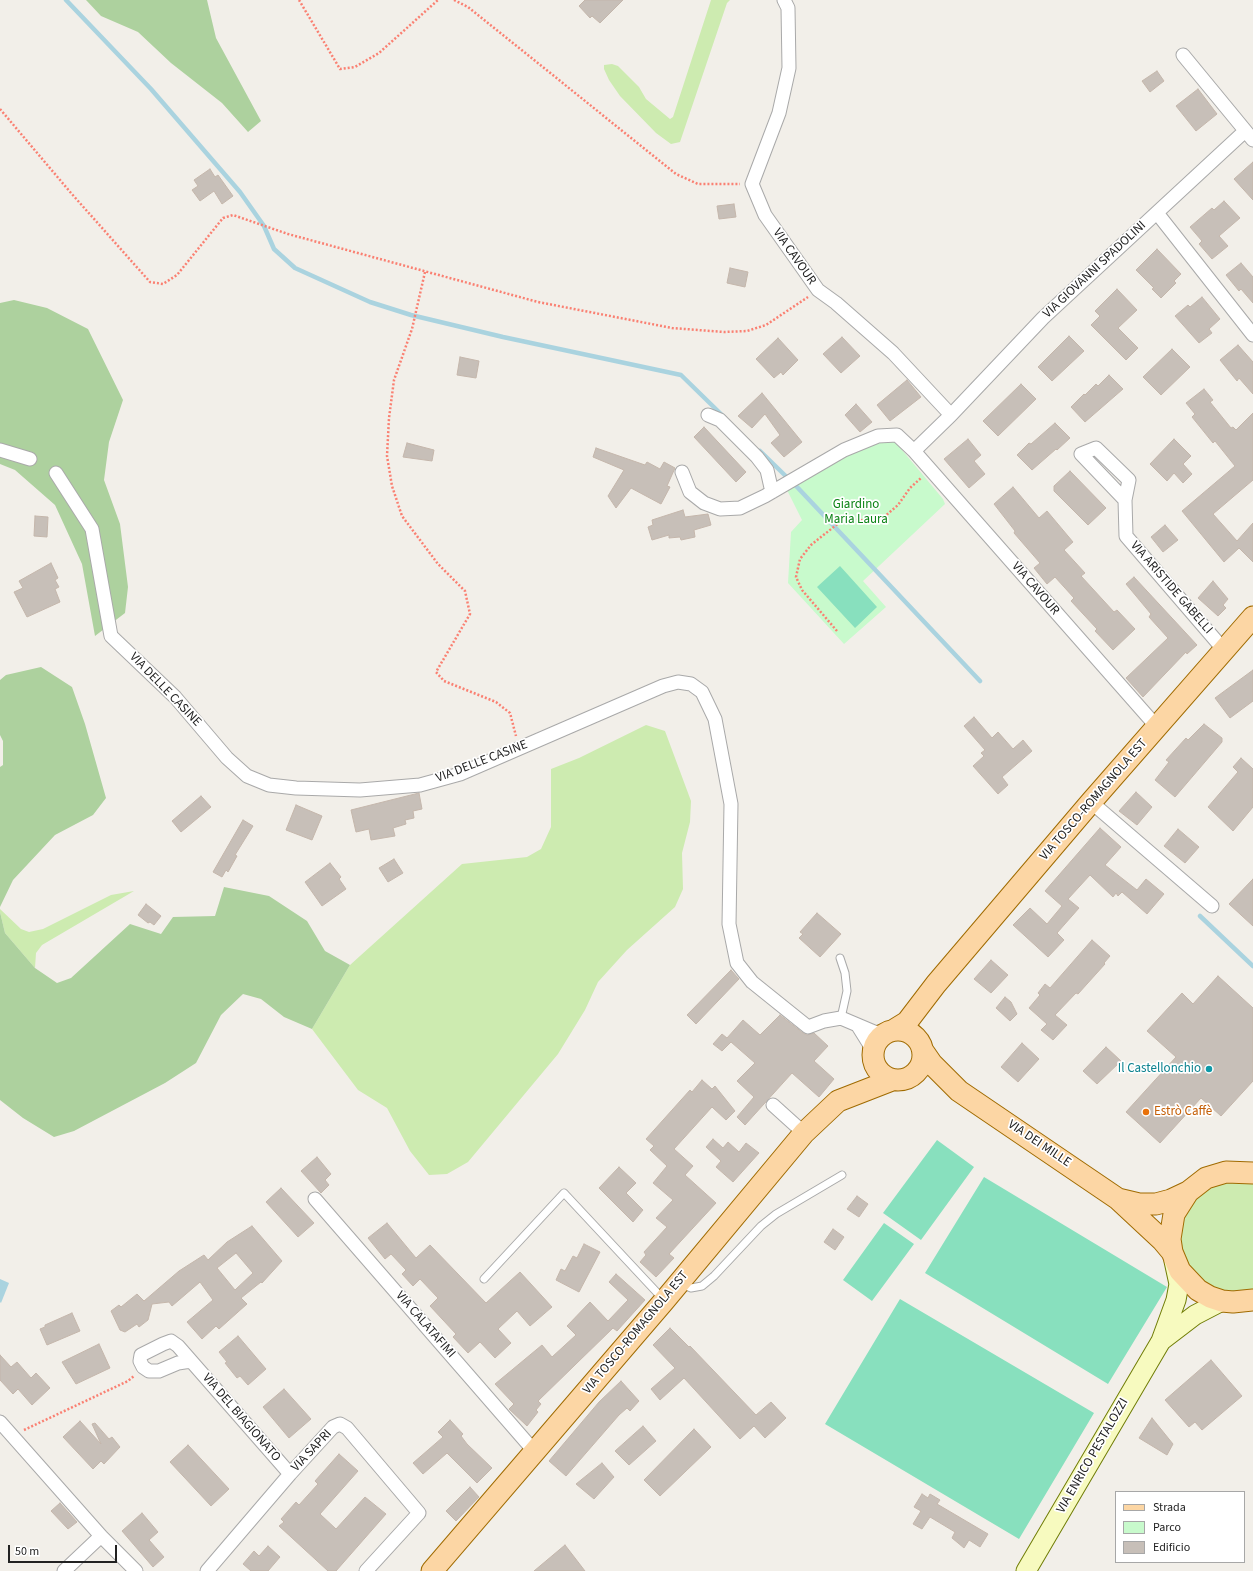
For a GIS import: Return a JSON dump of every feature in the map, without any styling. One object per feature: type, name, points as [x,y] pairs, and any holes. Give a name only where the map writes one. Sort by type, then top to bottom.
[{"type":"main road","name":"VIA TOSCO-ROMAGNOLA EST","points":[[432,1571],[664,1301],[804,1133],[826,1111],[842,1099],[864,1076],[878,1040],[890,1031],[907,1022],[936,984],[1091,802],[1253,617]]},
{"type":"main road","name":"VIA TOSCO-ROMAGNOLA EST","points":[[842,1099],[902,1078],[920,1069],[922,1064],[922,1048],[926,1021],[936,984]]},
{"type":"main road","points":[[890,1031],[909,1032],[918,1039],[922,1048]]},
{"type":"main road","name":"VIA DEI MILLE","points":[[922,1048],[932,1064],[959,1091],[1118,1199],[1156,1235],[1173,1255],[1180,1271],[1198,1290],[1210,1297],[1222,1301]]},
{"type":"main road","points":[[873,1053],[878,1071],[902,1078]]},
{"type":"main road","name":"VIA DEI MILLE","points":[[902,1078],[959,1091]]},
{"type":"main road","points":[[1173,1255],[1170,1239],[1174,1214],[1188,1192],[1206,1178],[1226,1172],[1251,1172]]},
{"type":"main road","name":"VIA DEI MILLE","points":[[1118,1199],[1139,1204],[1156,1204],[1188,1192]]},
{"type":"main road","name":"VIA ENRICO PESTALOZZI","points":[[1026,1571],[1161,1341],[1176,1300],[1179,1284],[1173,1255]]},
{"type":"main road","points":[[1222,1301],[1250,1302]]},
{"type":"main road","name":"VIA ENRICO PESTALOZZI","points":[[1161,1341],[1195,1315],[1222,1301]]},
{"type":"street","points":[[752,184],[779,113],[789,68],[788,8],[784,0]]},
{"type":"street","points":[[1183,55],[1249,136]]},
{"type":"street","name":"VIA GIOVANNI SPADOLINI","points":[[952,415],[1043,318],[1157,213],[1249,136]]},
{"type":"street","name":"VIA CAVOUR","points":[[752,184],[765,215],[818,290],[836,303],[893,353],[952,415]]},
{"type":"street","points":[[1157,213],[1253,335]]},
{"type":"street","points":[[708,415],[720,420],[757,457],[766,470],[772,492]]},
{"type":"street","points":[[914,450],[952,415]]},
{"type":"street","name":"VIA CAVOUR","points":[[682,472],[690,492],[704,503],[720,509],[740,508],[772,492],[844,450],[878,436],[897,435],[914,450],[1157,727]]},
{"type":"street","points":[[0,450],[30,459]]},
{"type":"street","name":"VIA DELLE CASINE","points":[[56,473],[92,529],[111,636],[175,697],[227,758],[247,776],[269,785],[296,788],[360,790],[420,785],[460,774],[663,686],[678,682],[690,684],[702,692],[715,718],[731,804],[729,924],[737,963],[752,982],[808,1027],[824,1021],[841,1018]]},
{"type":"street","name":"VIA ARISTIDE GABELLI","points":[[1125,500],[1126,536],[1224,650]]},
{"type":"street","points":[[1091,802],[1212,906]]},
{"type":"street","points":[[841,1018],[848,1019],[858,1026],[874,1032],[890,1031]]},
{"type":"street","points":[[858,1026],[873,1053]]},
{"type":"street","points":[[773,1105],[804,1133]]},
{"type":"street","name":"VIA CALATAFIMI","points":[[315,1199],[535,1452]]},
{"type":"street","name":"VIA DEL BIAGIONATO","points":[[191,1361],[178,1363],[159,1371],[149,1371],[143,1367],[140,1361],[141,1355],[171,1341],[178,1346],[290,1474]]},
{"type":"street","points":[[0,1422],[101,1536],[136,1571]]},
{"type":"street","name":"VIA SAPRI","points":[[207,1571],[332,1427],[340,1424],[348,1428],[419,1513],[366,1571]]},
{"type":"street","points":[[64,1571],[101,1536]]},
{"type":"lane","points":[[840,958],[845,973],[847,992],[841,1018]]},
{"type":"lane","points":[[678,1284],[691,1288],[702,1286],[714,1276],[761,1226],[776,1214],[842,1175]]},
{"type":"lane","points":[[484,1279],[564,1193],[664,1301]]},
{"type":"path","points":[[299,0],[340,68],[355,67],[379,52],[438,0]]},
{"type":"path","points":[[454,0],[468,7],[676,174],[698,184],[752,184]]},
{"type":"path","points":[[0,109],[71,193],[150,282],[162,284],[177,275],[223,218],[234,215],[272,229],[538,302],[672,328],[724,332],[746,331],[766,325],[793,309],[818,290]]},
{"type":"path","points":[[425,272],[413,322],[394,380],[389,418],[387,456],[392,486],[402,516],[438,564],[465,591],[470,614],[436,672],[444,681],[496,702],[510,712],[518,749]]},
{"type":"path","points":[[837,631],[807,598],[796,577],[800,559],[811,545],[839,522],[848,517],[870,522],[884,517],[898,505],[910,488],[930,469]]},
{"type":"path","points":[[12,1436],[128,1381],[143,1367]]},
{"type":"green space","points":[[86,0],[207,0],[216,38],[261,121],[248,132],[222,103],[171,63],[138,32],[101,16]]},
{"type":"green space","points":[[711,0],[730,0],[727,3],[680,142],[671,144],[656,133],[620,96],[609,80],[604,69],[604,65],[612,64],[618,66],[639,87],[646,99],[670,119],[673,117]]},
{"type":"green space","points":[[14,300],[47,308],[88,329],[123,400],[109,442],[104,480],[120,524],[128,587],[125,613],[95,636],[82,564],[55,505],[15,470],[0,464],[0,303]]},
{"type":"green space","name":"Giardino Maria Laura","points":[[889,439],[897,444],[943,499],[945,504],[863,581],[886,607],[844,644],[788,583],[791,532],[802,520],[786,488],[873,442]]},
{"type":"green space","points":[[840,566],[877,607],[855,628],[817,587]]},
{"type":"green space","points":[[41,667],[72,687],[85,724],[106,798],[93,815],[55,835],[13,880],[0,907],[0,767],[3,765],[3,741],[0,735],[0,680],[6,675]]},
{"type":"green space","points":[[646,725],[665,731],[691,801],[690,822],[682,853],[683,889],[675,907],[627,950],[598,982],[585,1010],[558,1054],[468,1162],[447,1174],[429,1175],[410,1151],[387,1108],[358,1090],[312,1029],[350,965],[462,864],[527,857],[541,849],[551,827],[551,769],[579,758]]},
{"type":"green space","points":[[224,887],[269,896],[307,921],[325,951],[350,965],[312,1029],[284,1017],[261,999],[243,994],[221,1015],[196,1063],[165,1083],[74,1131],[54,1137],[23,1118],[0,1100],[0,912],[5,933],[35,968],[57,983],[71,978],[130,924],[161,934],[173,917],[215,916]]},
{"type":"green space","points":[[134,891],[42,945],[36,953],[35,968],[5,933],[0,909],[21,929],[29,932],[43,929],[111,895]]},
{"type":"green space","points":[[937,1140],[974,1167],[921,1240],[883,1213]]},
{"type":"green space","points":[[984,1177],[1167,1287],[1108,1384],[925,1273]]},
{"type":"green space","points":[[1241,1181],[1253,1184],[1253,1289],[1231,1292],[1216,1289],[1203,1281],[1192,1270],[1185,1257],[1181,1242],[1182,1226],[1187,1212],[1196,1199],[1209,1188],[1224,1183]]},
{"type":"green space","points":[[884,1223],[914,1244],[872,1301],[843,1280]]},
{"type":"green space","points":[[900,1299],[1094,1413],[1019,1539],[825,1424]]},
{"type":"water","points":[[0,1279],[9,1283],[1,1303],[0,1302]]},
{"type":"building","points":[[585,0],[623,0],[600,23],[592,16],[590,18],[579,6]]},
{"type":"building","points":[[1157,71],[1164,81],[1150,92],[1142,81]]},
{"type":"building","points":[[1198,89],[1217,114],[1196,131],[1176,106]]},
{"type":"building","points":[[1253,162],[1253,200],[1234,179]]},
{"type":"building","points":[[210,169],[215,177],[218,175],[233,196],[222,204],[214,191],[200,201],[192,190],[198,186],[194,180]]},
{"type":"building","points":[[1224,201],[1240,218],[1219,236],[1228,246],[1212,259],[1199,244],[1202,241],[1190,227],[1212,208],[1214,210]]},
{"type":"building","points":[[734,204],[736,217],[719,219],[717,206]]},
{"type":"building","points":[[1157,249],[1181,274],[1174,281],[1176,283],[1161,298],[1152,289],[1154,288],[1136,270]]},
{"type":"building","points":[[1241,263],[1253,277],[1253,303],[1241,289],[1239,291],[1226,275]]},
{"type":"building","points":[[730,268],[748,272],[745,287],[727,283]]},
{"type":"building","points":[[1117,289],[1137,310],[1118,328],[1138,348],[1126,360],[1091,325],[1100,316],[1095,311]]},
{"type":"building","points":[[1202,297],[1220,319],[1209,329],[1212,333],[1199,343],[1175,316],[1188,305],[1190,307]]},
{"type":"building","points":[[1069,336],[1084,351],[1052,381],[1038,367]]},
{"type":"building","points":[[842,337],[860,356],[841,373],[823,354]]},
{"type":"building","points":[[778,338],[798,360],[783,375],[781,372],[774,378],[756,359]]},
{"type":"building","points":[[1238,345],[1253,362],[1253,394],[1239,378],[1237,381],[1220,360]]},
{"type":"building","points":[[1172,349],[1190,367],[1161,395],[1143,377]]},
{"type":"building","points":[[460,357],[479,361],[476,378],[457,375]]},
{"type":"building","points":[[1109,375],[1123,389],[1085,422],[1071,407],[1084,394],[1085,395],[1096,384],[1098,386]]},
{"type":"building","points":[[907,380],[921,397],[890,421],[877,405]]},
{"type":"building","points":[[1021,384],[1036,399],[998,436],[983,421]]},
{"type":"building","points":[[1204,389],[1213,400],[1210,402],[1231,428],[1233,427],[1236,430],[1253,413],[1253,480],[1213,514],[1237,541],[1253,523],[1253,562],[1239,548],[1224,562],[1182,511],[1235,466],[1215,441],[1213,443],[1192,417],[1195,414],[1186,403]]},
{"type":"building","points":[[762,393],[802,442],[784,457],[771,443],[780,435],[765,414],[752,428],[738,416]]},
{"type":"building","points":[[856,404],[872,422],[860,432],[845,415]]},
{"type":"building","points":[[1055,423],[1070,438],[1032,470],[1017,455],[1029,443],[1031,444]]},
{"type":"building","points":[[704,427],[746,472],[736,482],[694,437]]},
{"type":"building","points":[[968,439],[981,455],[974,461],[985,474],[969,488],[944,459]]},
{"type":"building","points":[[1174,439],[1191,456],[1183,464],[1192,474],[1183,483],[1174,473],[1167,481],[1150,464]]},
{"type":"building","points":[[407,443],[434,450],[432,461],[403,457]]},
{"type":"building","points":[[596,448],[645,465],[647,462],[660,469],[664,462],[675,468],[667,486],[670,487],[661,504],[631,488],[616,508],[608,496],[624,470],[593,457]]},
{"type":"building","points":[[1070,471],[1106,508],[1088,525],[1054,491],[1054,486]]},
{"type":"building","points":[[1013,487],[1039,518],[1047,511],[1073,542],[1064,550],[1085,573],[1081,576],[1114,612],[1117,610],[1135,629],[1113,650],[1095,631],[1097,629],[1071,601],[1074,598],[1055,577],[1047,584],[1034,568],[1040,563],[1014,533],[1015,531],[994,504]]},
{"type":"building","points":[[683,510],[685,517],[708,514],[711,525],[694,530],[695,537],[681,540],[680,537],[669,538],[669,535],[652,540],[648,527],[653,525],[652,520]]},
{"type":"building","points":[[35,516],[48,517],[47,537],[34,536]]},
{"type":"building","points":[[1165,525],[1178,540],[1163,552],[1151,537]]},
{"type":"building","points":[[51,563],[58,578],[55,580],[59,587],[55,589],[60,602],[27,617],[14,592],[23,588],[19,581]]},
{"type":"building","points":[[1134,577],[1197,645],[1187,654],[1186,652],[1143,697],[1126,678],[1168,638],[1149,617],[1151,614],[1126,584]]},
{"type":"building","points":[[1213,581],[1228,599],[1223,605],[1226,608],[1218,616],[1198,598]]},
{"type":"building","points":[[1253,670],[1253,701],[1230,718],[1215,698]]},
{"type":"building","points":[[974,717],[992,738],[998,732],[1013,749],[1023,740],[1032,751],[1002,777],[1008,785],[998,794],[973,766],[984,756],[981,753],[985,750],[964,726]]},
{"type":"building","points":[[1204,724],[1222,738],[1222,742],[1175,797],[1155,780],[1169,762],[1166,760],[1186,738],[1188,740]]},
{"type":"building","points":[[1241,758],[1253,769],[1253,807],[1233,831],[1208,807],[1238,772],[1233,767]]},
{"type":"building","points":[[1136,792],[1152,807],[1137,825],[1119,811]]},
{"type":"building","points":[[419,793],[422,809],[413,811],[414,818],[405,820],[406,824],[393,828],[395,836],[371,840],[369,829],[356,832],[351,810]]},
{"type":"building","points":[[201,796],[211,807],[181,832],[172,821]]},
{"type":"building","points":[[296,805],[322,816],[312,840],[286,830]]},
{"type":"building","points":[[243,820],[253,826],[235,855],[237,856],[228,872],[226,870],[222,877],[213,872]]},
{"type":"building","points":[[1100,828],[1121,847],[1105,865],[1137,890],[1146,879],[1164,894],[1147,914],[1122,892],[1118,896],[1116,893],[1113,897],[1090,875],[1068,899],[1079,908],[1057,933],[1064,940],[1048,957],[1013,925],[1030,908],[1047,924],[1062,906],[1045,891]]},
{"type":"building","points":[[1178,829],[1199,847],[1185,863],[1164,846]]},
{"type":"building","points":[[394,859],[403,873],[388,882],[379,868]]},
{"type":"building","points":[[330,863],[341,877],[339,879],[346,889],[322,906],[305,882]]},
{"type":"building","points":[[1253,879],[1253,926],[1229,904]]},
{"type":"building","points":[[146,904],[161,916],[154,925],[150,922],[148,923],[138,915]]},
{"type":"building","points":[[817,913],[841,934],[820,957],[799,938],[803,934],[800,932]]},
{"type":"building","points":[[1092,940],[1110,956],[1104,963],[1105,964],[1078,994],[1076,993],[1055,1015],[1067,1025],[1053,1040],[1041,1030],[1047,1024],[1029,1008],[1040,995],[1038,993],[1045,984],[1050,988]]},
{"type":"building","points":[[991,960],[1008,975],[991,993],[974,979]]},
{"type":"building","points":[[731,970],[739,979],[696,1024],[687,1015]]},
{"type":"building","name":"Il Castellonchio","points":[[1218,976],[1253,1008],[1253,1081],[1221,1116],[1201,1098],[1160,1143],[1126,1112],[1176,1057],[1147,1031],[1182,993],[1193,1004]]},
{"type":"building","points":[[1005,997],[1011,1002],[1017,1014],[1010,1021],[996,1008]]},
{"type":"building","points":[[780,1015],[803,1033],[807,1035],[814,1033],[828,1046],[814,1061],[834,1079],[819,1097],[792,1073],[745,1125],[737,1117],[754,1097],[737,1081],[755,1063],[731,1042],[722,1051],[713,1044],[722,1034],[727,1038],[743,1020],[760,1035]]},
{"type":"building","points":[[1022,1043],[1039,1059],[1018,1082],[1001,1067]]},
{"type":"building","points":[[1106,1047],[1121,1061],[1097,1084],[1083,1071]]},
{"type":"building","points":[[702,1080],[712,1089],[715,1086],[735,1111],[726,1120],[712,1107],[674,1149],[693,1166],[685,1175],[716,1203],[669,1254],[674,1258],[656,1277],[640,1262],[646,1255],[644,1252],[667,1227],[656,1218],[673,1200],[653,1183],[667,1166],[650,1150],[654,1146],[646,1139],[690,1090],[692,1092]]},
{"type":"building","points":[[713,1139],[723,1148],[728,1142],[739,1152],[746,1143],[759,1153],[733,1182],[716,1167],[721,1161],[706,1147]]},
{"type":"building","points":[[317,1157],[331,1174],[325,1180],[329,1185],[321,1193],[301,1171]]},
{"type":"building","points":[[619,1167],[636,1183],[626,1193],[643,1210],[633,1222],[599,1188]]},
{"type":"building","points":[[281,1188],[314,1223],[298,1237],[266,1202]]},
{"type":"building","points":[[857,1196],[868,1204],[859,1217],[847,1209]]},
{"type":"building","points":[[387,1223],[416,1258],[430,1245],[486,1303],[520,1272],[552,1307],[530,1326],[517,1311],[498,1329],[511,1343],[495,1358],[480,1342],[468,1353],[453,1337],[456,1334],[430,1306],[438,1298],[420,1279],[413,1286],[402,1274],[406,1270],[391,1254],[385,1259],[368,1238]]},
{"type":"building","points":[[252,1226],[282,1261],[262,1283],[261,1282],[241,1298],[247,1304],[219,1329],[216,1326],[202,1339],[187,1322],[213,1300],[200,1282],[172,1306],[169,1302],[152,1304],[148,1320],[139,1327],[137,1324],[125,1332],[120,1330],[111,1311],[119,1305],[121,1307],[137,1294],[144,1301],[179,1271],[204,1255],[208,1260],[227,1242]],"holes":[[[236,1253],[253,1273],[235,1290],[217,1268]]]},
{"type":"building","points":[[833,1229],[844,1237],[835,1250],[824,1242]]},
{"type":"building","points":[[584,1244],[600,1252],[579,1292],[556,1280],[561,1269],[565,1271],[573,1256],[577,1258]]},
{"type":"building","points":[[616,1274],[645,1300],[617,1331],[613,1328],[538,1401],[541,1404],[536,1410],[538,1412],[527,1426],[509,1409],[514,1404],[495,1384],[542,1345],[552,1357],[576,1335],[567,1326],[590,1302],[608,1321],[628,1300],[609,1282]]},
{"type":"building","points":[[72,1313],[80,1331],[47,1345],[40,1329],[45,1327],[45,1325]]},
{"type":"building","points":[[670,1328],[689,1347],[690,1346],[756,1415],[771,1402],[786,1418],[765,1438],[754,1426],[740,1439],[684,1378],[660,1400],[651,1389],[675,1368],[653,1345]]},
{"type":"building","points":[[238,1336],[266,1369],[248,1385],[240,1376],[237,1378],[225,1363],[227,1362],[219,1352]]},
{"type":"building","points":[[99,1344],[110,1368],[76,1384],[62,1362]]},
{"type":"building","points":[[0,1355],[11,1367],[17,1362],[31,1378],[36,1373],[50,1388],[32,1405],[18,1389],[13,1394],[0,1380]]},
{"type":"building","points":[[1211,1360],[1242,1396],[1202,1430],[1195,1422],[1189,1427],[1165,1400]]},
{"type":"building","points":[[621,1381],[639,1401],[630,1411],[627,1408],[619,1415],[566,1476],[549,1461],[599,1402]]},
{"type":"building","points":[[284,1389],[311,1419],[289,1438],[263,1407]]},
{"type":"building","points":[[1152,1418],[1173,1444],[1167,1455],[1139,1438]]},
{"type":"building","points":[[450,1420],[463,1434],[461,1436],[467,1444],[492,1468],[477,1483],[447,1453],[423,1474],[413,1463],[443,1437],[438,1432]]},
{"type":"building","points":[[80,1421],[101,1444],[92,1424],[95,1423],[109,1439],[112,1437],[120,1447],[104,1464],[101,1461],[93,1469],[63,1437]]},
{"type":"building","points":[[643,1426],[656,1441],[629,1465],[615,1451]]},
{"type":"building","points":[[694,1429],[711,1447],[660,1496],[644,1480]]},
{"type":"building","points":[[188,1445],[229,1489],[211,1506],[170,1462]]},
{"type":"building","points":[[339,1454],[358,1471],[320,1514],[336,1529],[365,1497],[386,1514],[336,1571],[328,1571],[279,1526],[284,1522],[281,1519],[296,1502],[299,1505],[318,1484],[315,1481]]},
{"type":"building","points":[[602,1463],[614,1477],[594,1499],[576,1484]]},
{"type":"building","points":[[470,1487],[479,1497],[456,1521],[446,1511]]},
{"type":"building","points":[[922,1494],[928,1498],[930,1494],[940,1500],[937,1504],[988,1534],[980,1547],[969,1540],[964,1548],[952,1538],[955,1532],[930,1517],[922,1529],[913,1524],[921,1511],[914,1507]]},
{"type":"building","points":[[60,1503],[77,1522],[68,1529],[51,1511]]},
{"type":"building","points":[[142,1513],[158,1532],[149,1540],[164,1557],[153,1567],[122,1531]]},
{"type":"building","points":[[565,1545],[585,1571],[534,1571]]},
{"type":"building","points":[[268,1546],[280,1557],[268,1571],[251,1571],[243,1564],[254,1551],[259,1556]]},
{"type":"waterway","points":[[66,0],[151,89],[240,192],[264,226],[274,249],[295,268],[370,302],[411,315],[503,337],[681,375],[724,417]]},
{"type":"waterway","points":[[760,451],[798,488],[980,681]]},
{"type":"waterway","points":[[1200,916],[1253,966]]},
{"type":"place","name":"Il Castellonchio","points":[[1209,1069]]},
{"type":"place","name":"Estrò Caffè","points":[[1146,1112]]}]
